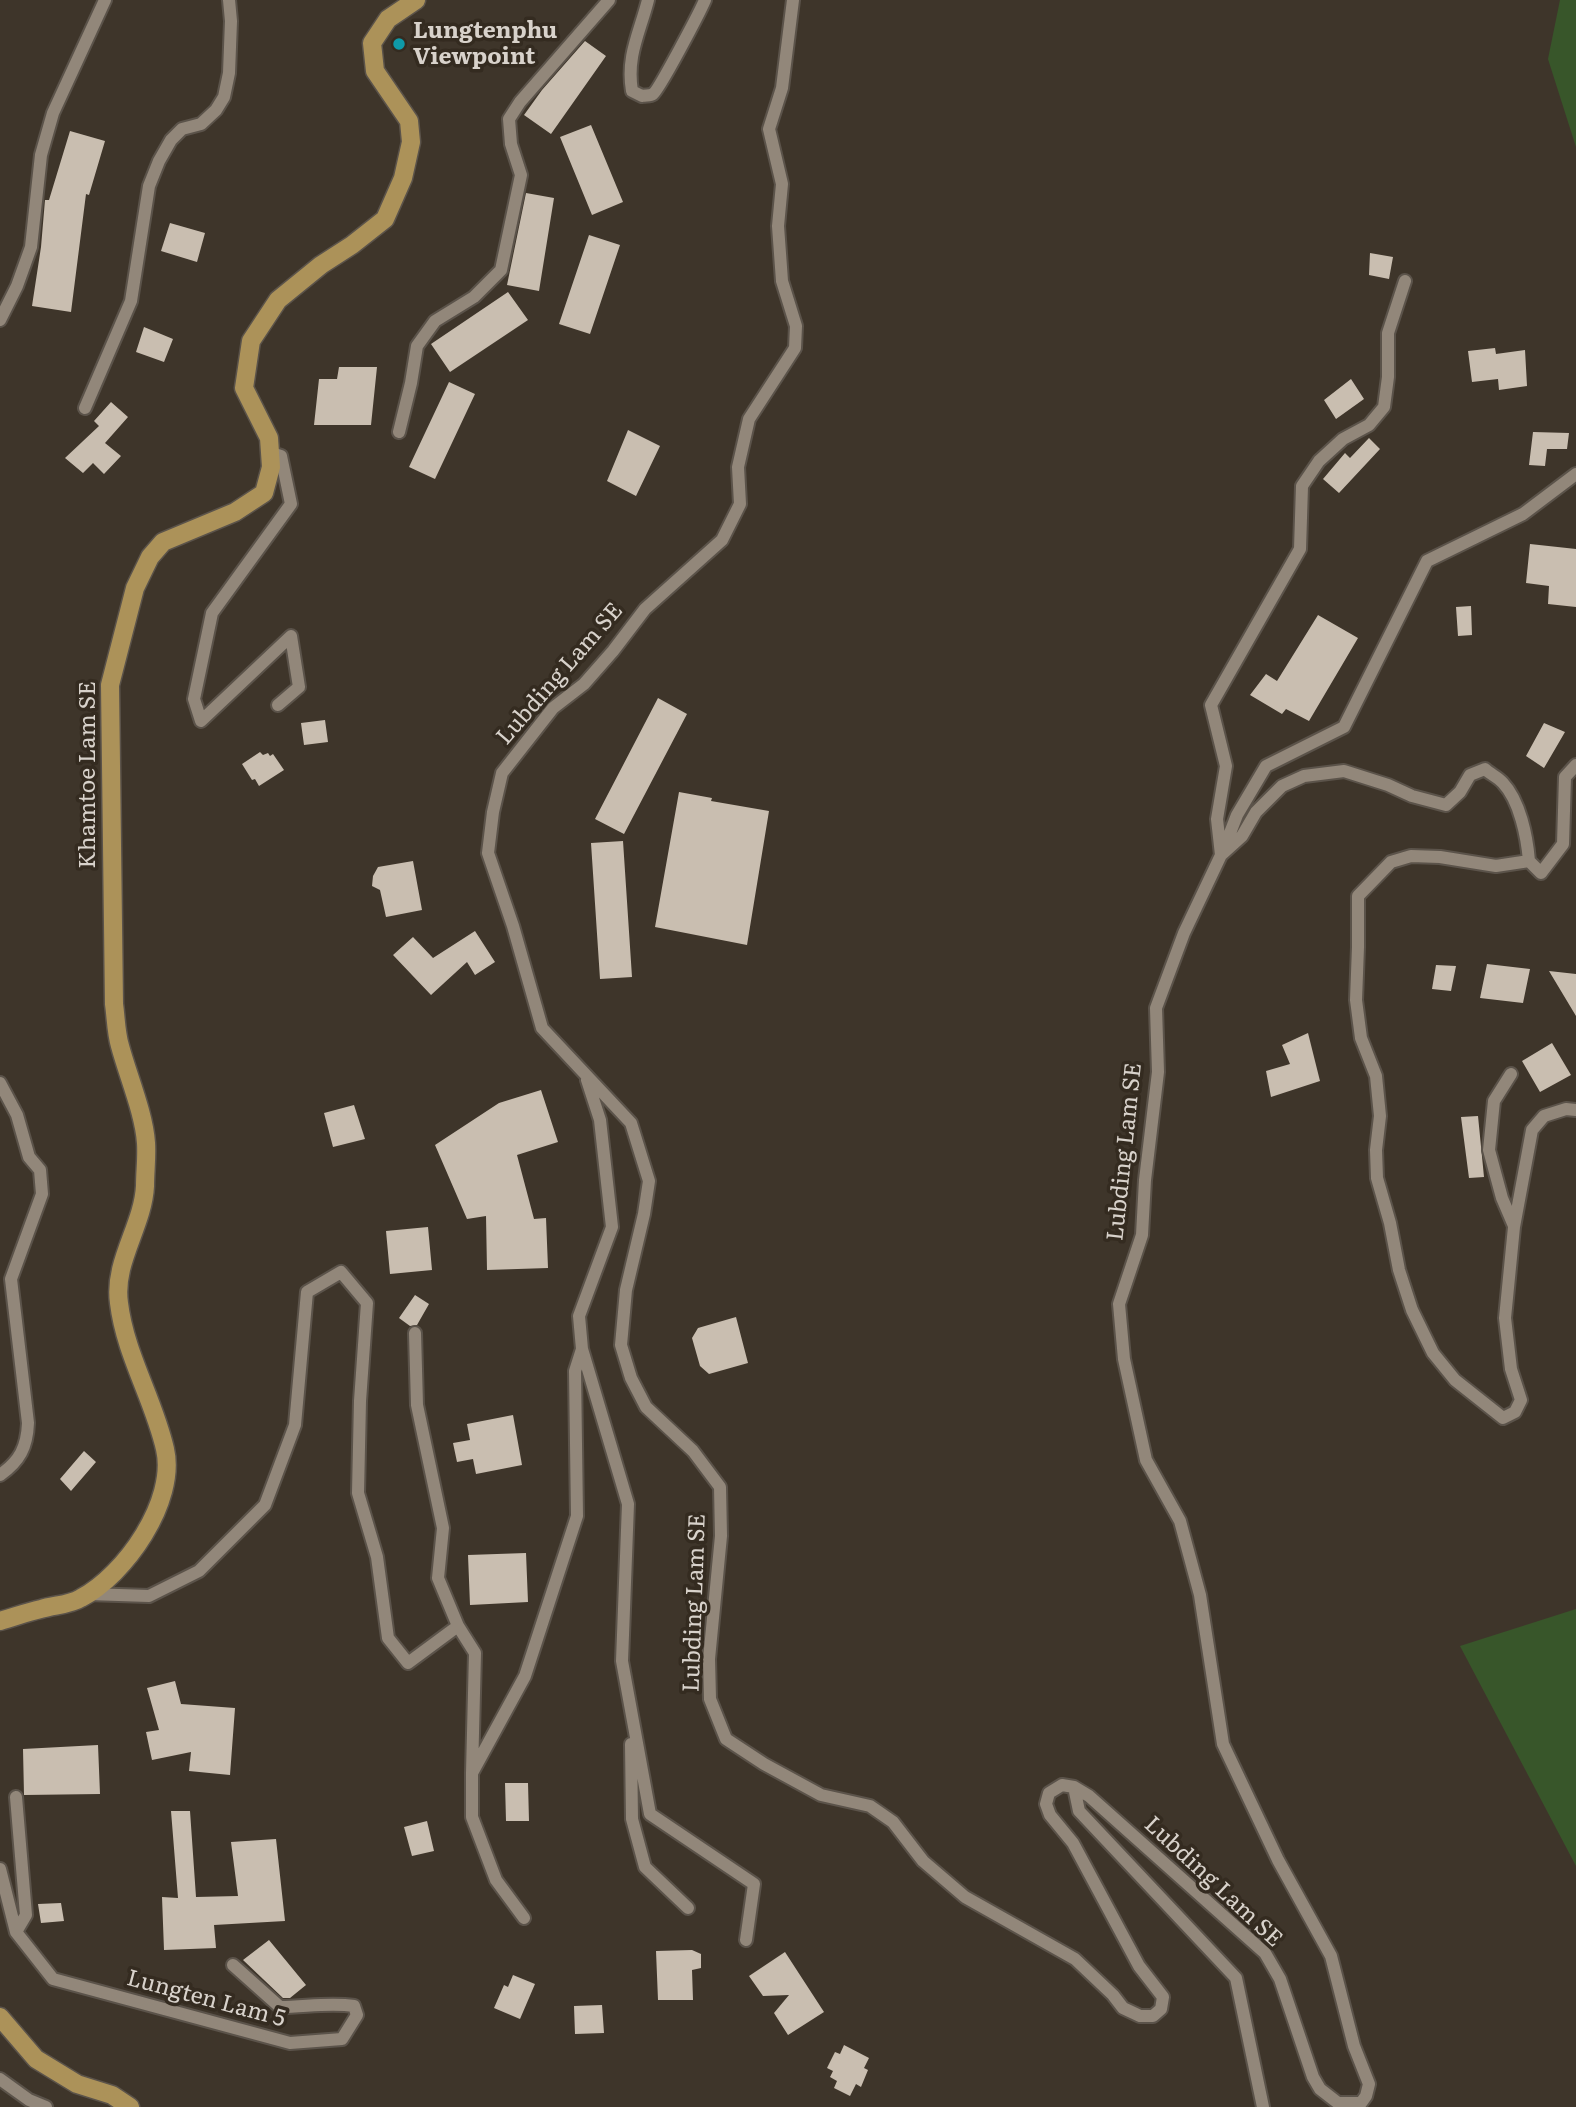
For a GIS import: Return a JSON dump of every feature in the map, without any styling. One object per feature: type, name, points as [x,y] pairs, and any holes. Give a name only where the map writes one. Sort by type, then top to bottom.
[{"type":"main road","name":"Khamtoe Lam SE","points":[[0,1621],[79,1600],[110,1576],[149,1527],[158,1509],[167,1471],[166,1452],[118,1302],[120,1272],[138,1225],[145,1190],[146,1141],[119,1044],[114,1004],[110,685],[135,588],[150,557],[163,542],[234,512],[264,493],[271,467],[269,438],[244,388],[251,341],[278,300],[385,219],[403,178],[411,142],[409,121],[375,71],[372,43],[388,19],[416,0]]},
{"type":"main road","points":[[0,2017],[36,2059],[77,2084],[111,2095],[130,2107]]},
{"type":"street","points":[[0,320],[17,286],[31,247],[41,155],[53,113],[106,0]]},
{"type":"street","points":[[85,408],[131,301],[149,186],[159,161],[171,140],[182,129],[201,124],[216,110],[224,97],[229,74],[229,0]]},
{"type":"street","points":[[399,432],[417,346],[435,321],[474,297],[501,270],[521,175],[511,144],[509,119],[520,102],[609,0]]},
{"type":"street","points":[[648,0],[634,46],[629,74],[632,91],[642,96],[653,94],[662,84],[705,0]]},
{"type":"street","name":"Lubding Lam SE","points":[[793,0],[782,88],[769,128],[782,184],[778,226],[782,281],[796,326],[795,348],[749,419],[738,467],[740,504],[722,540],[645,609],[584,684],[553,708],[502,773],[493,812],[488,853],[513,926],[542,1028],[631,1123],[649,1181],[626,1290],[621,1345],[631,1378],[646,1407],[694,1451],[720,1488],[721,1536],[709,1659],[710,1699],[726,1739],[764,1764],[821,1795],[870,1806],[893,1822],[923,1861],[965,1896],[1075,1959],[1123,2008],[1140,2016],[1153,2016],[1161,2009],[1163,1997],[1139,1966],[1073,1843],[1050,1815],[1046,1804],[1049,1793],[1062,1785],[1074,1787],[1089,1796],[1265,1953],[1280,1979],[1313,2077],[1320,2089],[1338,2103],[1365,2105],[1369,2084],[1354,2046],[1331,1956],[1278,1860],[1223,1744],[1200,1595],[1180,1521],[1146,1460],[1124,1359],[1119,1304],[1142,1235],[1158,1072],[1156,1008],[1184,933],[1221,855],[1242,836],[1256,812],[1282,786],[1304,776],[1344,771],[1412,796],[1446,805],[1460,792],[1470,775],[1485,769],[1503,783],[1520,812],[1529,861]]},
{"type":"street","points":[[1221,855],[1217,820],[1226,766],[1211,705],[1300,549],[1302,486],[1319,461],[1343,439],[1369,425],[1384,407],[1388,377],[1388,334],[1405,281]]},
{"type":"street","points":[[271,453],[281,456],[291,504],[212,613],[194,699],[201,721],[291,636],[299,687],[278,705]]},
{"type":"street","points":[[1221,855],[1237,815],[1266,766],[1344,727],[1427,561],[1523,514],[1576,474]]},
{"type":"street","points":[[1576,765],[1564,777],[1563,844],[1541,873],[1529,861],[1496,866],[1440,857],[1411,856],[1391,862],[1358,896],[1356,1000],[1361,1038],[1376,1076],[1380,1116],[1376,1150],[1377,1178],[1390,1223],[1399,1270],[1412,1310],[1433,1353],[1455,1380],[1503,1418],[1515,1412],[1521,1400],[1510,1369],[1505,1318],[1514,1227],[1532,1130],[1544,1116],[1566,1109],[1576,1110]]},
{"type":"street","points":[[1511,1074],[1494,1101],[1489,1150],[1514,1227]]},
{"type":"street","points":[[586,1076],[600,1120],[612,1227],[579,1316],[582,1349],[628,1504],[622,1661],[631,1712],[650,1814],[754,1884],[746,1940]]},
{"type":"street","points":[[0,1083],[18,1115],[29,1157],[40,1170],[43,1194],[11,1279],[28,1441],[13,1466],[0,1475]]},
{"type":"street","points":[[88,1594],[149,1596],[199,1572],[265,1505],[295,1425],[307,1292],[341,1272],[367,1303],[360,1401],[358,1493],[377,1557],[388,1638],[408,1663],[458,1626]]},
{"type":"street","points":[[415,1333],[417,1405],[443,1528],[438,1578],[458,1626],[475,1653],[472,1817],[496,1880],[524,1919]]},
{"type":"street","points":[[472,1773],[525,1676],[577,1516],[575,1371],[582,1349]]},
{"type":"street","points":[[631,1712],[632,1819],[645,1867],[688,1908]]},
{"type":"street","points":[[1074,1787],[1079,1811],[1236,1978],[1263,2107]]},
{"type":"street","points":[[16,1797],[26,1915],[16,1932]]},
{"type":"street","name":"Lungten Lam 5","points":[[0,1869],[16,1932],[53,1979],[290,2043],[342,2039],[357,2015],[354,2006],[337,2003],[314,2007],[280,2007],[233,1965]]},
{"type":"street","points":[[0,2079],[29,2100],[46,2107]]},
{"type":"green space","points":[[1560,0],[1576,0],[1576,147],[1548,59]]},
{"type":"green space","points":[[1576,1609],[1576,1866],[1460,1646]]},
{"type":"building","points":[[585,41],[606,56],[551,134],[524,115]]},
{"type":"building","points":[[591,125],[623,202],[592,215],[560,137]]},
{"type":"building","points":[[70,131],[105,141],[89,195],[86,194],[71,312],[32,306],[45,200],[49,200]]},
{"type":"building","points":[[526,193],[554,198],[539,291],[507,285]]},
{"type":"building","points":[[170,223],[205,233],[197,262],[161,251]]},
{"type":"building","points":[[589,235],[620,245],[590,334],[559,324]]},
{"type":"building","points":[[1370,253],[1393,257],[1389,279],[1369,275]]},
{"type":"building","points":[[508,292],[528,320],[450,372],[431,344]]},
{"type":"building","points":[[144,327],[173,339],[164,362],[136,352]]},
{"type":"building","points":[[1495,348],[1496,354],[1525,350],[1527,386],[1499,390],[1498,379],[1472,382],[1468,351]]},
{"type":"building","points":[[339,367],[377,367],[371,425],[314,425],[319,379],[337,379]]},
{"type":"building","points":[[1351,379],[1364,399],[1336,419],[1324,400]]},
{"type":"building","points":[[449,382],[475,394],[435,479],[409,467]]},
{"type":"building","points":[[111,402],[128,417],[105,443],[121,456],[104,474],[93,463],[83,473],[65,458],[99,426],[94,421]]},
{"type":"building","points":[[628,430],[660,446],[636,496],[607,481]]},
{"type":"building","points":[[1533,432],[1569,433],[1567,449],[1547,449],[1545,466],[1529,465]]},
{"type":"building","points":[[1369,438],[1380,449],[1339,493],[1323,479],[1345,453],[1350,458]]},
{"type":"building","points":[[1530,544],[1576,549],[1576,607],[1548,604],[1549,586],[1526,583]]},
{"type":"building","points":[[1471,606],[1472,635],[1458,636],[1456,607]]},
{"type":"building","points":[[1318,615],[1358,638],[1309,721],[1286,709],[1282,714],[1250,695],[1266,674],[1277,681]]},
{"type":"building","points":[[658,698],[687,714],[624,834],[595,819]]},
{"type":"building","points":[[325,720],[328,742],[304,745],[301,723]]},
{"type":"building","points":[[1544,723],[1565,732],[1544,768],[1526,756]]},
{"type":"building","points":[[260,752],[263,755],[273,754],[284,770],[259,786],[242,764]]},
{"type":"building","points":[[679,792],[712,798],[711,801],[769,811],[747,945],[655,927]]},
{"type":"building","points":[[623,841],[632,977],[600,979],[591,843]]},
{"type":"building","points":[[413,861],[422,910],[386,917],[380,890],[372,886],[373,876],[378,867]]},
{"type":"building","points":[[475,931],[495,962],[475,975],[467,962],[431,995],[393,955],[413,937],[433,958]]},
{"type":"building","points":[[1487,964],[1530,969],[1523,1003],[1480,998]]},
{"type":"building","points":[[1436,965],[1456,966],[1451,991],[1432,989]]},
{"type":"building","points":[[1549,971],[1576,974],[1576,1016]]},
{"type":"building","points":[[1308,1033],[1320,1081],[1271,1097],[1266,1071],[1290,1064],[1282,1045]]},
{"type":"building","points":[[1552,1043],[1571,1075],[1540,1092],[1522,1061]]},
{"type":"building","points":[[541,1090],[558,1142],[517,1155],[534,1219],[546,1218],[548,1268],[487,1270],[486,1216],[467,1219],[435,1145],[499,1103]]},
{"type":"building","points":[[354,1105],[365,1139],[333,1147],[324,1113]]},
{"type":"building","points":[[1478,1116],[1484,1177],[1469,1178],[1461,1117]]},
{"type":"building","points":[[428,1227],[432,1270],[390,1274],[386,1231]]},
{"type":"building","points":[[415,1295],[429,1304],[417,1325],[410,1326],[399,1318]]},
{"type":"building","points":[[736,1317],[748,1363],[709,1374],[700,1366],[692,1338],[698,1328]]},
{"type":"building","points":[[513,1415],[522,1465],[476,1474],[473,1459],[457,1462],[453,1443],[470,1440],[467,1424]]},
{"type":"building","points":[[84,1451],[96,1462],[71,1491],[60,1479]]},
{"type":"building","points":[[526,1553],[528,1602],[470,1605],[468,1555]]},
{"type":"building","points":[[175,1681],[181,1704],[235,1708],[230,1775],[189,1771],[191,1752],[152,1760],[146,1732],[159,1730],[147,1688]]},
{"type":"building","points":[[98,1745],[100,1794],[24,1795],[23,1749]]},
{"type":"building","points":[[505,1783],[528,1783],[529,1821],[506,1821]]},
{"type":"building","points":[[171,1811],[190,1811],[196,1897],[238,1896],[231,1842],[276,1839],[285,1921],[214,1925],[216,1948],[164,1950],[162,1897],[178,1898]]},
{"type":"building","points":[[427,1821],[434,1851],[412,1856],[404,1827]]},
{"type":"building","points":[[61,1903],[64,1921],[41,1923],[38,1904]]},
{"type":"building","points":[[269,1940],[306,1985],[290,1998],[283,1998],[243,1960]]},
{"type":"building","points":[[692,1950],[701,1954],[701,1968],[692,1970],[693,2000],[658,2000],[656,1951]]},
{"type":"building","points":[[785,1952],[824,2012],[788,2035],[774,2013],[789,1995],[763,1996],[749,1976]]},
{"type":"building","points":[[513,1975],[535,1984],[520,2019],[494,2008],[504,1985],[508,1987]]},
{"type":"building","points":[[602,2005],[604,2033],[575,2034],[574,2006]]},
{"type":"building","points":[[844,2045],[869,2058],[864,2068],[868,2070],[861,2087],[856,2084],[850,2096],[834,2088],[837,2081],[830,2077],[833,2071],[827,2068],[835,2052],[840,2054]]},
{"type":"place","name":"Lungtenphu Viewpoint","points":[[399,44]]}]
